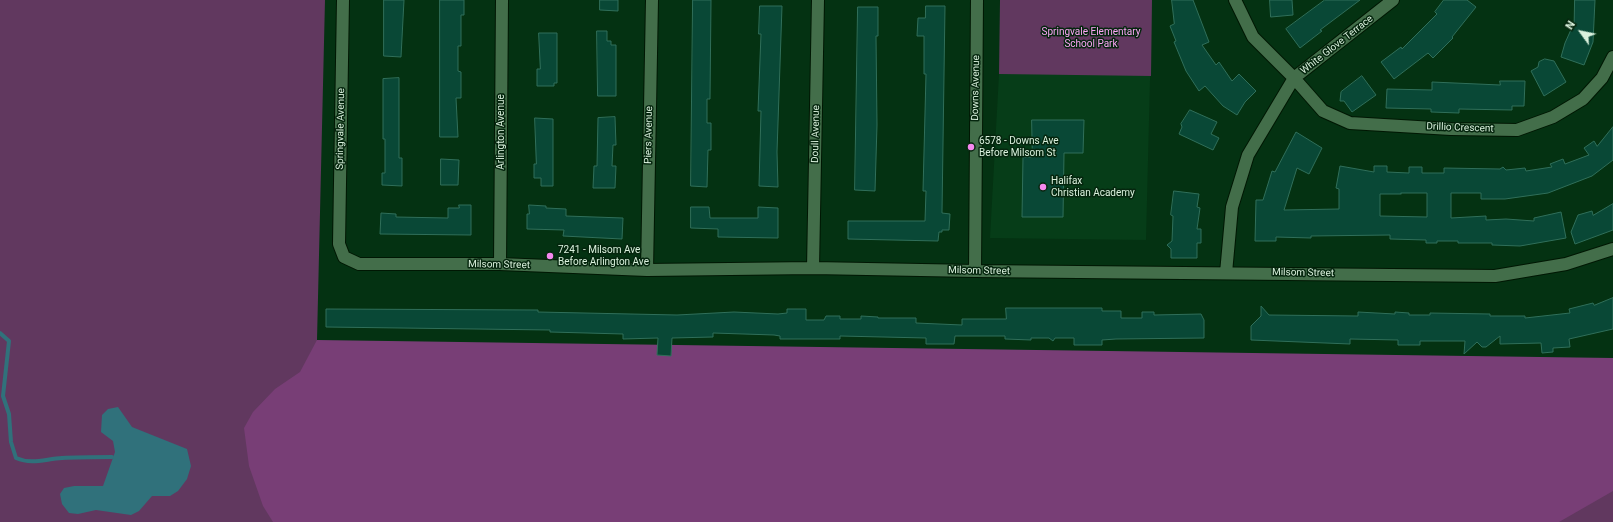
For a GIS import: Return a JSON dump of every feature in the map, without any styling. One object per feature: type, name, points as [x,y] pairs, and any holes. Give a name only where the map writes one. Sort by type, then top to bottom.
[{"type":"street","name":"Springvale Avenue","points":[[343,0],[338,244],[344,257]]},
{"type":"street","name":"Arlington Avenue","points":[[500,264],[502,0]]},
{"type":"street","name":"Piers Avenue","points":[[647,270],[652,0]]},
{"type":"street","name":"Doull Avenue","points":[[813,268],[818,0]]},
{"type":"street","name":"Downs Avenue","points":[[975,272],[977,0]]},
{"type":"street","name":"Drillio Crescent","points":[[1235,0],[1253,37],[1294,78],[1323,111],[1350,123],[1451,129],[1517,130],[1553,117],[1583,99],[1602,78],[1613,57]]},
{"type":"street","name":"White Glove Terrace","points":[[1226,273],[1232,207],[1248,155],[1294,78],[1393,0]]},
{"type":"street","name":"Milsom Street","points":[[344,257],[359,264],[500,264],[647,270],[813,268],[975,272],[1495,276],[1566,264],[1613,249]]},
{"type":"shaded area","points":[[1000,0],[1152,0],[1146,240],[990,238],[999,74]]},
{"type":"shaded area","points":[[317,340],[1613,358],[1613,491],[1559,522],[273,522],[263,506],[249,466],[244,428],[253,412],[275,389],[300,372]]},
{"type":"green space","points":[[0,0],[325,0],[317,340],[322,522],[0,522]]},
{"type":"green space","name":"Springvale Elementary School Park","points":[[1000,0],[1152,0],[1151,76],[999,74]]},
{"type":"green space","points":[[1613,472],[1613,522],[1528,522]]},
{"type":"water","points":[[118,407],[132,427],[187,449],[191,466],[187,479],[178,491],[170,496],[152,496],[139,511],[131,515],[96,510],[78,514],[69,513],[62,504],[60,494],[64,488],[74,486],[103,486],[115,452],[113,441],[101,432],[102,415],[108,409]]},
{"type":"building","points":[[384,0],[404,0],[401,57],[384,56]]},
{"type":"building","points":[[440,0],[464,0],[464,15],[461,15],[461,46],[458,46],[458,71],[461,72],[461,98],[456,98],[458,137],[440,137]]},
{"type":"building","points":[[600,0],[618,0],[618,11],[600,10]]},
{"type":"building","points":[[693,0],[711,0],[710,99],[707,99],[707,123],[711,123],[711,150],[708,150],[707,187],[691,186]]},
{"type":"building","points":[[1172,0],[1193,0],[1209,42],[1202,45],[1216,65],[1219,62],[1232,81],[1239,74],[1256,91],[1245,102],[1237,115],[1223,106],[1205,86],[1199,91],[1186,71],[1174,42],[1176,41],[1170,26],[1174,24]]},
{"type":"building","points":[[1270,0],[1292,0],[1293,15],[1271,17]]},
{"type":"building","points":[[1325,0],[1360,0],[1320,30],[1322,31],[1300,48],[1286,29]]},
{"type":"building","points":[[1444,0],[1467,0],[1476,7],[1452,37],[1453,38],[1433,58],[1428,53],[1394,79],[1381,62],[1401,47],[1402,49],[1437,14],[1435,12]]},
{"type":"building","points":[[1575,0],[1595,0],[1593,42],[1584,65],[1561,57],[1565,43],[1574,23]]},
{"type":"building","points":[[760,6],[782,6],[777,152],[778,187],[759,186],[761,111],[758,111],[761,34],[759,34]]},
{"type":"building","points":[[926,6],[945,6],[942,213],[950,214],[949,230],[942,230],[942,232],[939,232],[938,241],[848,239],[848,221],[925,221],[926,191],[923,191],[926,74],[924,74],[924,36],[917,36],[918,18],[925,18]]},
{"type":"building","points":[[858,7],[878,7],[878,36],[876,36],[877,125],[875,191],[855,190]]},
{"type":"building","points":[[597,31],[607,31],[607,41],[611,41],[611,45],[616,45],[616,96],[598,96]]},
{"type":"building","points":[[539,33],[557,33],[557,83],[554,83],[554,86],[537,86],[537,69],[540,69]]},
{"type":"building","points":[[1545,59],[1554,61],[1566,82],[1544,96],[1531,71],[1538,67],[1539,62]]},
{"type":"building","points":[[1362,76],[1376,95],[1352,112],[1344,101],[1340,101],[1341,92]]},
{"type":"building","points":[[399,78],[399,158],[402,158],[402,186],[382,185],[382,173],[385,173],[385,139],[383,139],[383,79]]},
{"type":"building","points":[[1500,81],[1525,81],[1524,106],[1512,106],[1512,110],[1459,109],[1459,113],[1431,112],[1431,109],[1386,108],[1387,89],[1432,90],[1432,82],[1500,85]]},
{"type":"building","points":[[1190,110],[1217,122],[1211,134],[1219,138],[1213,150],[1179,134],[1182,127],[1181,124]]},
{"type":"building","points":[[615,117],[616,145],[613,145],[612,166],[616,166],[615,188],[593,188],[594,166],[597,166],[598,118]]},
{"type":"building","points":[[535,118],[553,119],[553,186],[541,186],[541,178],[534,178],[534,164],[536,164]]},
{"type":"building","name":"Halifax Christian Academy","points":[[1032,120],[1084,120],[1083,153],[1064,153],[1063,217],[1022,217],[1023,157],[1032,157]]},
{"type":"building","points":[[1613,127],[1613,160],[1592,176],[1548,193],[1505,199],[1481,199],[1481,193],[1451,193],[1451,218],[1486,216],[1486,220],[1506,219],[1534,221],[1534,218],[1561,212],[1566,238],[1520,246],[1492,245],[1492,243],[1458,243],[1458,241],[1437,241],[1437,243],[1426,243],[1426,240],[1390,239],[1390,235],[1311,236],[1311,238],[1276,237],[1276,241],[1255,241],[1256,200],[1263,200],[1272,171],[1275,172],[1296,132],[1322,148],[1309,174],[1297,168],[1284,210],[1339,209],[1339,189],[1336,188],[1340,166],[1374,172],[1374,166],[1387,166],[1387,172],[1409,173],[1409,167],[1422,167],[1422,173],[1444,173],[1444,168],[1500,169],[1503,167],[1506,170],[1525,168],[1526,171],[1552,167],[1550,164],[1563,159],[1565,164],[1589,155],[1584,148],[1594,141],[1597,146]],"holes":[[[1427,193],[1427,217],[1380,216],[1380,194]]]},
{"type":"building","points":[[441,159],[459,160],[458,185],[441,185]]},
{"type":"building","points":[[1174,191],[1199,194],[1197,207],[1200,208],[1197,229],[1201,229],[1201,243],[1197,243],[1197,258],[1171,258],[1171,249],[1167,245],[1172,241],[1173,216],[1171,215]]},
{"type":"building","points":[[1613,204],[1613,230],[1575,244],[1571,232],[1578,215],[1592,211],[1593,215]]},
{"type":"building","points":[[459,205],[471,205],[471,235],[380,234],[381,213],[396,214],[396,217],[448,218],[448,208],[459,208]]},
{"type":"building","points":[[529,205],[566,209],[566,216],[623,218],[622,239],[563,236],[564,230],[527,229],[527,214],[529,214]]},
{"type":"building","points":[[691,207],[709,207],[710,218],[758,218],[758,207],[778,208],[778,238],[718,237],[718,229],[691,228]]},
{"type":"building","points":[[1613,298],[1613,329],[1569,339],[1570,347],[1553,348],[1553,352],[1542,353],[1541,343],[1500,344],[1500,336],[1486,347],[1482,347],[1477,342],[1464,354],[1465,341],[1420,341],[1420,345],[1398,345],[1398,340],[1350,339],[1350,344],[1251,340],[1251,326],[1261,316],[1261,306],[1269,315],[1358,316],[1358,312],[1395,314],[1395,312],[1409,313],[1409,315],[1430,315],[1430,313],[1490,314],[1490,316],[1525,316],[1525,318],[1570,313],[1569,309],[1593,303],[1594,305]]},
{"type":"building","points":[[1006,308],[1102,308],[1102,311],[1121,311],[1121,318],[1142,318],[1142,312],[1154,312],[1154,315],[1201,314],[1204,320],[1204,338],[1116,339],[1102,340],[1102,345],[1074,345],[1074,338],[1055,338],[1053,341],[1049,338],[1031,338],[1031,340],[1005,339],[1005,336],[955,336],[954,344],[926,344],[926,338],[840,336],[840,339],[780,339],[780,336],[774,335],[713,333],[713,337],[672,338],[671,356],[657,355],[658,338],[623,339],[623,334],[550,332],[550,330],[326,327],[326,309],[538,310],[538,312],[677,315],[734,312],[778,314],[787,313],[787,309],[806,309],[806,320],[824,320],[826,316],[840,316],[840,319],[861,319],[861,316],[878,318],[916,318],[916,323],[962,325],[962,319],[1006,319]]},
{"type":"waterway","points":[[0,333],[9,341],[3,396],[9,414],[11,442],[16,458],[33,461],[80,457],[112,457]]},
{"type":"place","name":"6578 - Downs Ave Before Milsom St","points":[[971,147]]},
{"type":"place","name":"Halifax Christian Academy","points":[[1043,187]]},
{"type":"place","name":"7241 - Milsom Ave Before Arlington Ave","points":[[550,256]]}]
